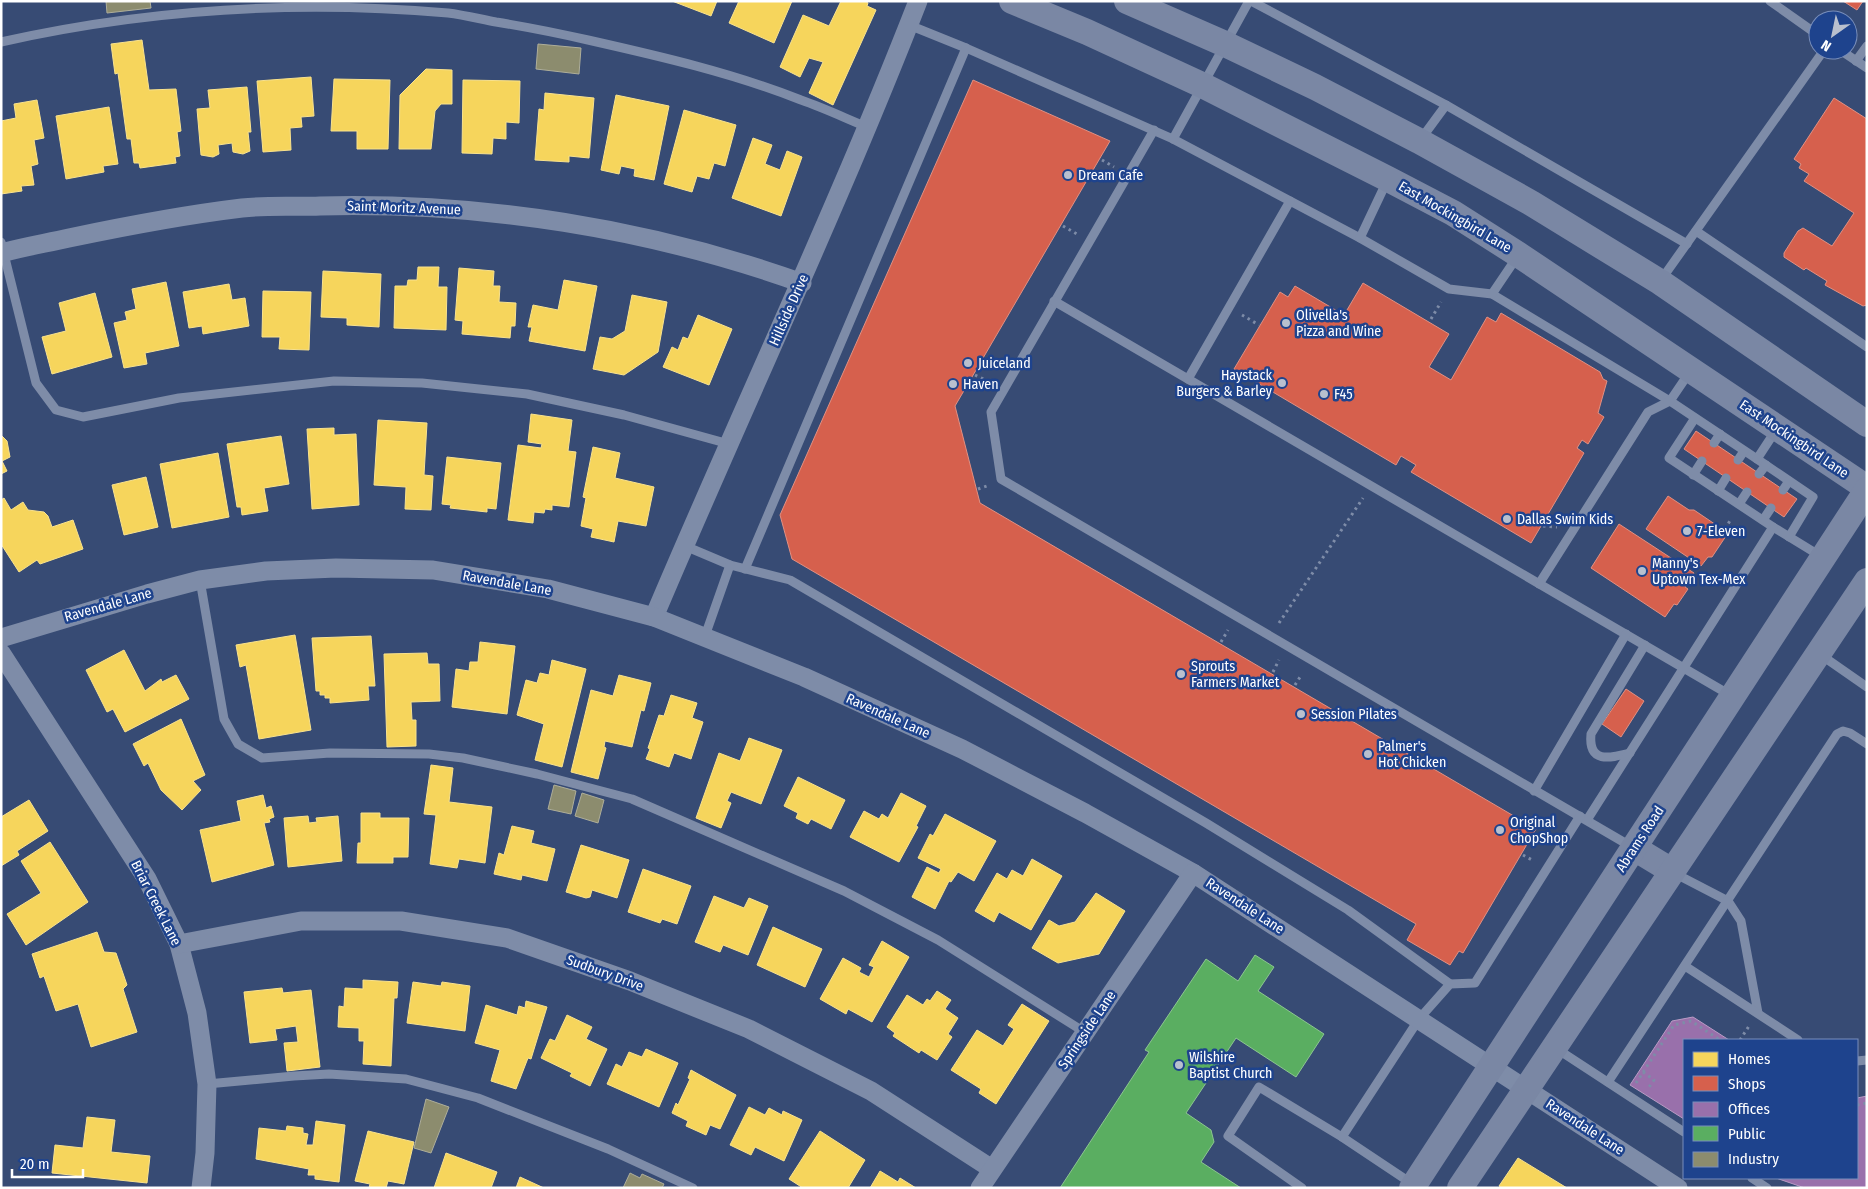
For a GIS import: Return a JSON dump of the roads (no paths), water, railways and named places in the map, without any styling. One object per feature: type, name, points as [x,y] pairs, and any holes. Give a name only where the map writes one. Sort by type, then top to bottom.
[{"type":"main road","name":"East Mockingbird Lane","points":[[1012,1],[1087,32],[1202,86],[1453,213],[1519,255],[1867,489]]},
{"type":"main road","points":[[1127,1],[1225,44],[1315,87],[1531,203],[1660,282],[1867,424]]},
{"type":"main road","name":"Abrams Road","points":[[1412,1186],[1867,489]]},
{"type":"main road","points":[[1460,1188],[1867,581]]},
{"type":"main road","points":[[1634,848],[1672,871]]},
{"type":"street","name":"Hillside Drive","points":[[654,617],[729,444],[802,283],[918,1]]},
{"type":"street","name":"Saint Moritz Avenue","points":[[2,249],[244,208],[359,205],[471,210],[569,222],[685,247],[767,270],[802,283]]},
{"type":"street","name":"Ravendale Lane","points":[[1,638],[200,580],[266,571],[336,568],[433,570],[548,589],[654,617],[804,677],[962,749],[1086,812],[1193,872],[1678,1188]]},
{"type":"street","name":"Briar Creek Lane","points":[[1,653],[147,879],[179,944],[197,1014],[207,1084],[205,1153],[201,1188]]},
{"type":"street","name":"Springside Lane","points":[[980,1188],[1193,872]]},
{"type":"street","name":"Sudbury Drive","points":[[179,944],[300,921],[401,921],[507,938],[630,981],[749,1029],[871,1091],[992,1169]]},
{"type":"lane","points":[[1173,139],[1250,1],[1446,105],[1687,244]]},
{"type":"lane","points":[[1770,1],[1808,28]]},
{"type":"lane","points":[[1,42],[57,30],[142,17],[243,8],[346,7],[450,14],[554,32],[656,55],[737,78],[791,96],[867,127]]},
{"type":"lane","points":[[909,25],[1173,139],[1360,238],[1449,289],[1492,294],[1670,401],[1813,498],[1789,537]]},
{"type":"lane","points":[[1867,46],[1856,61],[1867,68]]},
{"type":"lane","points":[[746,569],[966,48]]},
{"type":"lane","points":[[1660,282],[1817,60]]},
{"type":"lane","points":[[1419,142],[1446,105]]},
{"type":"lane","points":[[1154,130],[991,412],[1001,480],[1634,848]]},
{"type":"lane","points":[[1360,238],[1388,179]]},
{"type":"lane","points":[[1188,379],[1290,201]]},
{"type":"lane","points":[[1696,231],[1867,347]]},
{"type":"lane","points":[[2,249],[36,383],[56,410],[83,417],[179,398],[334,381],[422,383],[527,394],[624,415],[729,444]]},
{"type":"lane","points":[[1492,294],[1519,255]]},
{"type":"lane","points":[[1054,302],[1732,696]]},
{"type":"lane","points":[[1539,584],[1648,412],[1670,401],[1690,370]]},
{"type":"lane","points":[[1695,418],[1669,458],[1823,558]]},
{"type":"lane","points":[[1757,459],[1777,428]]},
{"type":"lane","points":[[1714,443],[1720,434]]},
{"type":"lane","points":[[1738,460],[1744,451]]},
{"type":"lane","points":[[1693,475],[1702,462]]},
{"type":"lane","points":[[1759,474],[1766,466]]},
{"type":"lane","points":[[1718,491],[1726,478]]},
{"type":"lane","points":[[1782,490],[1789,481]]},
{"type":"lane","points":[[1739,504],[1748,492]]},
{"type":"lane","points":[[1763,520],[1771,508]]},
{"type":"lane","points":[[685,546],[730,565],[790,580],[1206,823],[1348,910],[1450,984],[1475,983],[1583,818],[1630,753],[1773,527]]},
{"type":"lane","points":[[705,636],[730,565]]},
{"type":"lane","points":[[200,580],[224,718],[238,744],[262,758],[330,753],[428,754],[463,758],[537,774],[632,799],[852,896],[938,940],[1086,1033]]},
{"type":"lane","points":[[1534,791],[1626,634]]},
{"type":"lane","points":[[1630,753],[1603,758],[1592,749],[1590,742],[1591,734],[1645,645]]},
{"type":"lane","points":[[1818,653],[1867,687]]},
{"type":"lane","points":[[1608,1082],[1838,734],[1843,731],[1850,733],[1867,744]]},
{"type":"lane","points":[[1672,871],[1728,901],[1741,921],[1758,1013]]},
{"type":"lane","points":[[1685,966],[1797,1039]]},
{"type":"lane","points":[[1342,1137],[1419,1019],[1450,984]]},
{"type":"lane","points":[[1555,1047],[1683,1131]]},
{"type":"lane","points":[[207,1084],[329,1074],[406,1078],[478,1098],[608,1149],[693,1188]]},
{"type":"lane","points":[[1302,1188],[1228,1136],[1259,1087],[1342,1137],[1412,1186]]},
{"type":"lane","points":[[1753,1179],[1764,1187]]},
{"type":"place","name":"Dream Cafe","points":[[1068,175]]},
{"type":"place","name":"Olivella's Pizza and Wine","points":[[1286,323]]},
{"type":"place","name":"Juiceland","points":[[968,363]]},
{"type":"place","name":"Haystack Burgers & Barley","points":[[1282,383]]},
{"type":"place","name":"Haven","points":[[953,384]]},
{"type":"place","name":"F45","points":[[1324,394]]},
{"type":"place","name":"Dallas Swim Kids","points":[[1507,519]]},
{"type":"place","name":"7-Eleven","points":[[1687,531]]},
{"type":"place","name":"Manny's Uptown Tex-Mex","points":[[1642,571]]},
{"type":"place","name":"Sprouts Farmers Market","points":[[1181,674]]},
{"type":"place","name":"Session Pilates","points":[[1301,714]]},
{"type":"place","name":"Palmer's Hot Chicken","points":[[1368,754]]},
{"type":"place","name":"Original ChopShop","points":[[1500,830]]},
{"type":"place","name":"Wilshire Baptist Church","points":[[1179,1065]]}]
